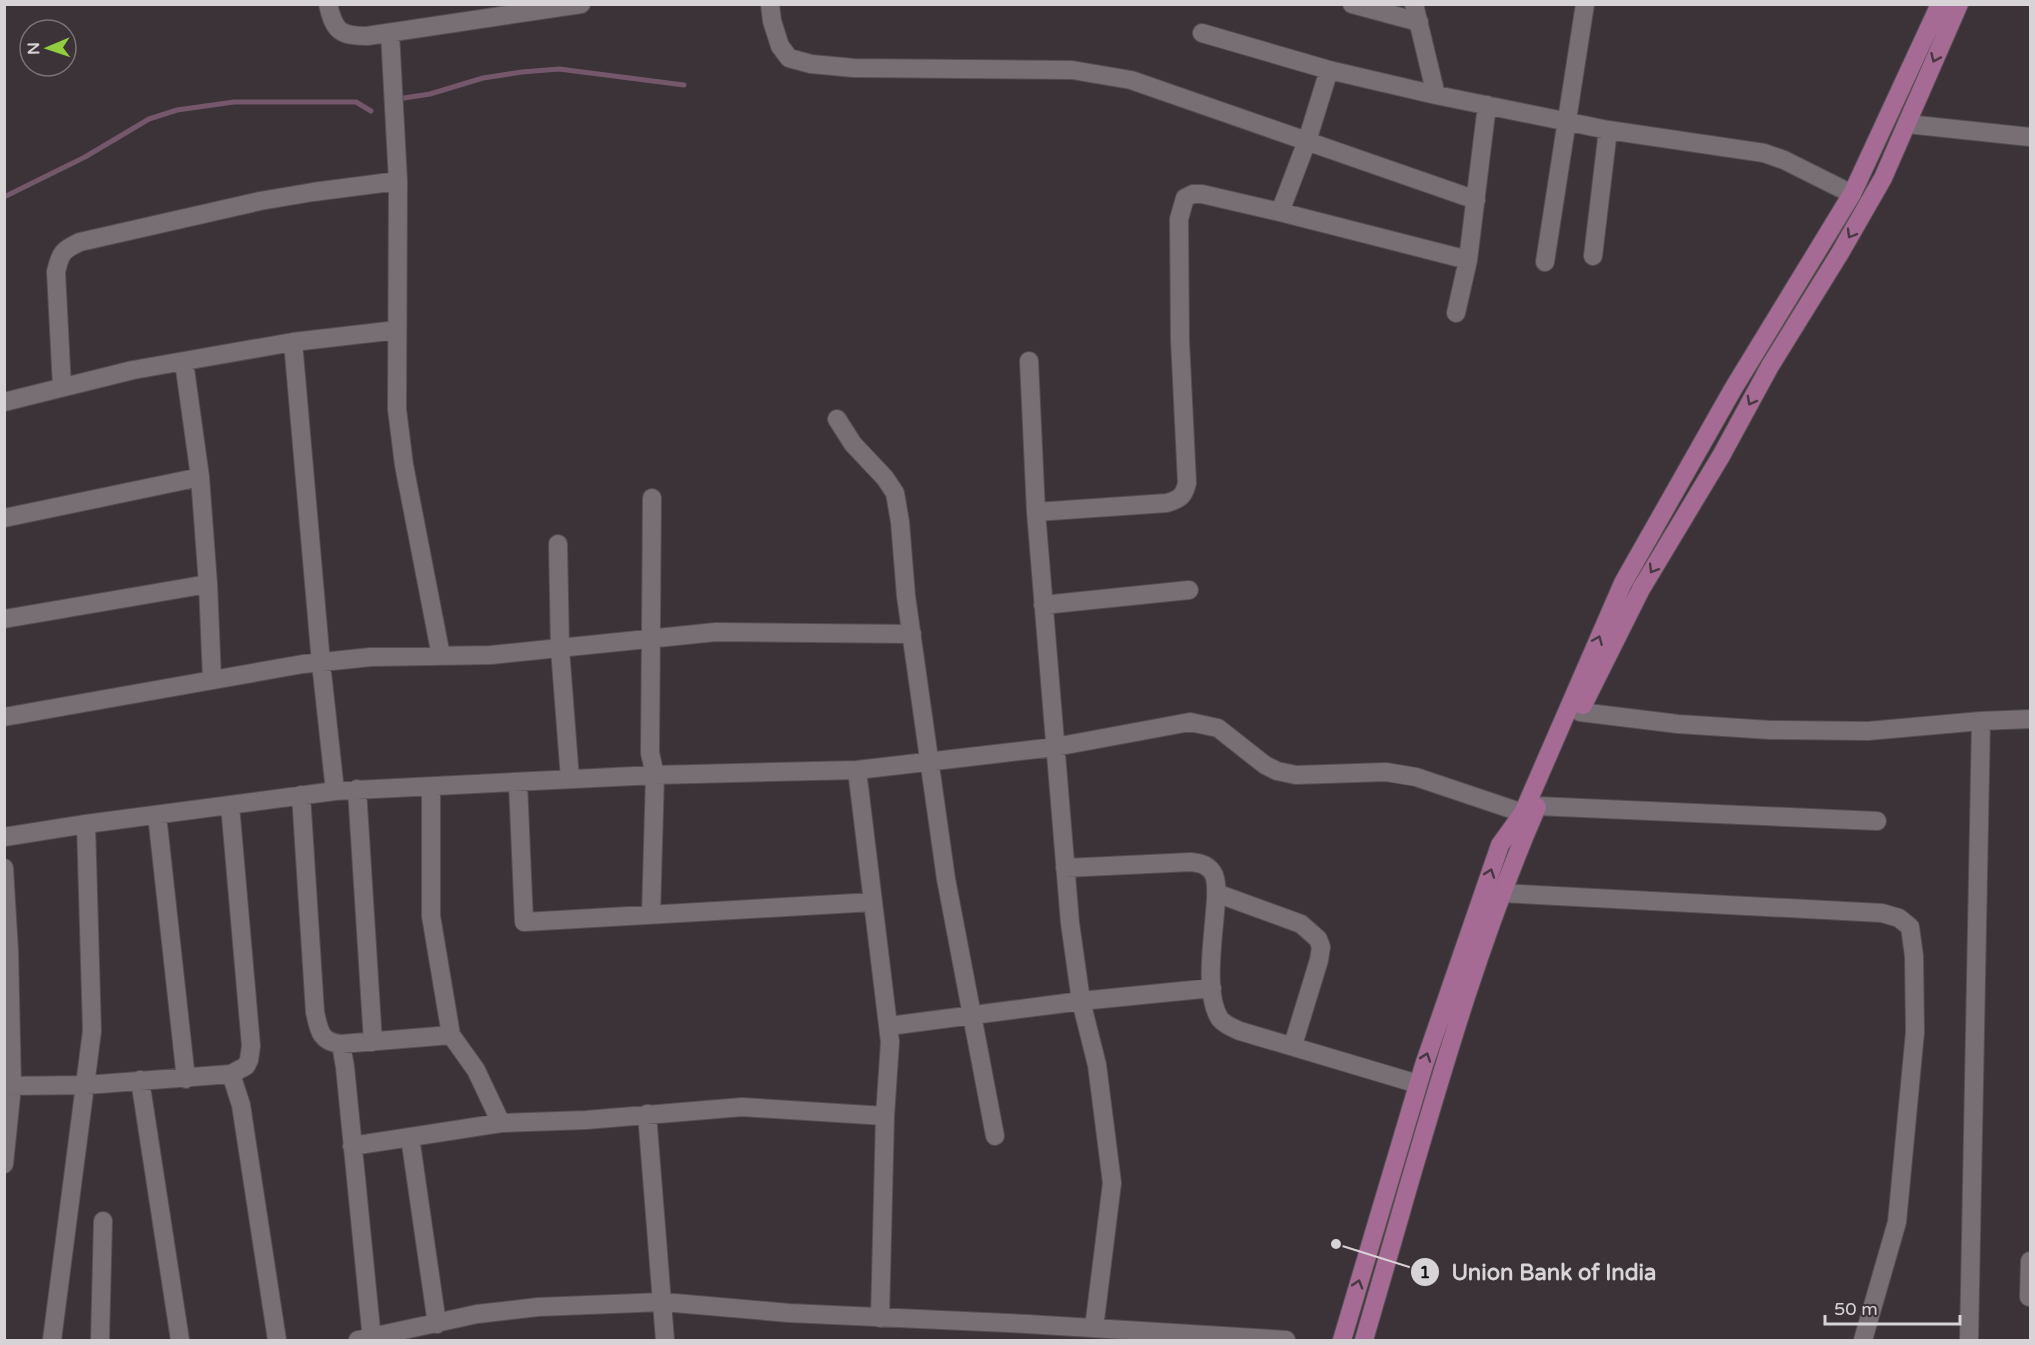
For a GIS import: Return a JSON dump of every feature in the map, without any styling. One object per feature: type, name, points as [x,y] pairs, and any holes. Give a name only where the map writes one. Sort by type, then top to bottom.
[{"type":"main road","points":[[1364,1341],[1436,1092],[1501,893],[1530,810],[1623,583],[1733,389],[1852,194],[1940,4]]},
{"type":"main road","points":[[1342,1341],[1418,1084],[1500,845],[1530,810],[1641,589],[1721,456],[1770,366],[1883,178],[1959,4]]},
{"type":"street","points":[[328,4],[332,21],[338,30],[349,36],[390,33],[581,4]]},
{"type":"street","points":[[770,4],[772,21],[780,46],[789,58],[811,64],[854,68],[1072,70],[1131,80],[1476,200]]},
{"type":"street","points":[[1352,4],[1416,13],[1436,95]]},
{"type":"street","points":[[1545,262],[1565,121],[1585,4]]},
{"type":"street","points":[[390,33],[398,181],[397,409],[404,465],[441,656]]},
{"type":"street","points":[[1202,33],[1329,69],[1436,95],[1608,130],[1764,153],[1784,160],[1852,194]]},
{"type":"street","points":[[1280,212],[1307,141],[1329,69]]},
{"type":"street","points":[[1456,313],[1468,260],[1487,105]]},
{"type":"street","points":[[1907,124],[2031,137]]},
{"type":"street","points":[[1593,256],[1608,130]]},
{"type":"street","points":[[62,387],[57,273],[59,259],[66,248],[80,242],[260,201],[398,181]]},
{"type":"street","points":[[1036,512],[1167,503],[1179,500],[1184,494],[1186,483],[1180,340],[1179,219],[1185,198],[1193,194],[1202,194],[1468,260]]},
{"type":"street","points":[[4,402],[133,370],[293,342],[397,330]]},
{"type":"street","points":[[293,342],[321,663],[335,791]]},
{"type":"street","points":[[1029,361],[1036,512],[1070,923],[1081,1000],[1097,1065],[1112,1184],[1094,1328]]},
{"type":"street","points":[[184,362],[200,477],[212,679]]},
{"type":"street","points":[[837,419],[853,444],[885,478],[895,494],[900,522],[906,596],[946,879],[995,1136]]},
{"type":"street","points":[[4,518],[200,477]]},
{"type":"street","points":[[651,915],[655,775],[650,753],[652,498]]},
{"type":"street","points":[[558,544],[560,649],[570,779]]},
{"type":"street","points":[[4,619],[208,584]]},
{"type":"street","points":[[1043,605],[1189,590]]},
{"type":"street","points":[[4,717],[303,664],[371,657],[491,655],[716,632],[912,634]]},
{"type":"street","points":[[1580,712],[1678,724],[1770,730],[1868,731],[2031,720]]},
{"type":"street","points":[[4,837],[86,824],[357,789],[655,775],[857,770],[1055,747],[1190,722],[1218,728],[1265,765],[1286,774],[1386,772],[1416,777],[1530,810],[1877,821]]},
{"type":"street","points":[[1969,1341],[1981,722]]},
{"type":"street","points":[[857,770],[890,1042],[885,1116],[879,1318]]},
{"type":"street","points":[[518,783],[524,922],[873,902]]},
{"type":"street","points":[[431,787],[431,916],[451,1035],[476,1070],[501,1123]]},
{"type":"street","points":[[357,789],[373,1042]]},
{"type":"street","points":[[301,795],[315,1012],[321,1033],[331,1043],[341,1044],[451,1035]]},
{"type":"street","points":[[8,1086],[86,1085],[186,1079],[231,1074],[246,1066],[251,1046],[230,805]]},
{"type":"street","points":[[157,815],[186,1079]]},
{"type":"street","points":[[52,1341],[92,1031],[86,824]]},
{"type":"street","points":[[1065,868],[1200,863],[1207,866],[1214,876],[1216,893],[1212,988],[1216,1011],[1221,1021],[1229,1026],[1418,1084]]},
{"type":"street","points":[[4,868],[9,951],[8,1086],[4,1164]]},
{"type":"street","points":[[1216,893],[1301,924],[1318,939],[1321,947],[1319,960],[1293,1046]]},
{"type":"street","points":[[1501,893],[1882,913],[1899,918],[1910,927],[1914,956],[1915,1032],[1897,1222],[1863,1341]]},
{"type":"street","points":[[889,1026],[1081,1000],[1212,988]]},
{"type":"street","points":[[341,1044],[352,1146],[367,1340],[477,1314],[538,1307],[663,1302],[879,1318],[1094,1328],[1286,1341]]},
{"type":"street","points":[[231,1074],[240,1104],[277,1341]]},
{"type":"street","points":[[140,1080],[180,1341]]},
{"type":"street","points":[[352,1146],[501,1123],[586,1120],[742,1107],[885,1116]]},
{"type":"street","points":[[647,1114],[665,1341]]},
{"type":"street","points":[[410,1137],[437,1324]]},
{"type":"street","points":[[100,1341],[103,1221]]},
{"type":"street","points":[[2030,1297],[2031,1261]]},
{"type":"waterway","points":[[404,98],[430,94],[483,78],[559,69],[684,85]]},
{"type":"waterway","points":[[4,197],[85,157],[149,119],[177,110],[234,102],[356,102],[371,111]]},
{"type":"place","name":"Union Bank of India","points":[[1336,1244]]}]
